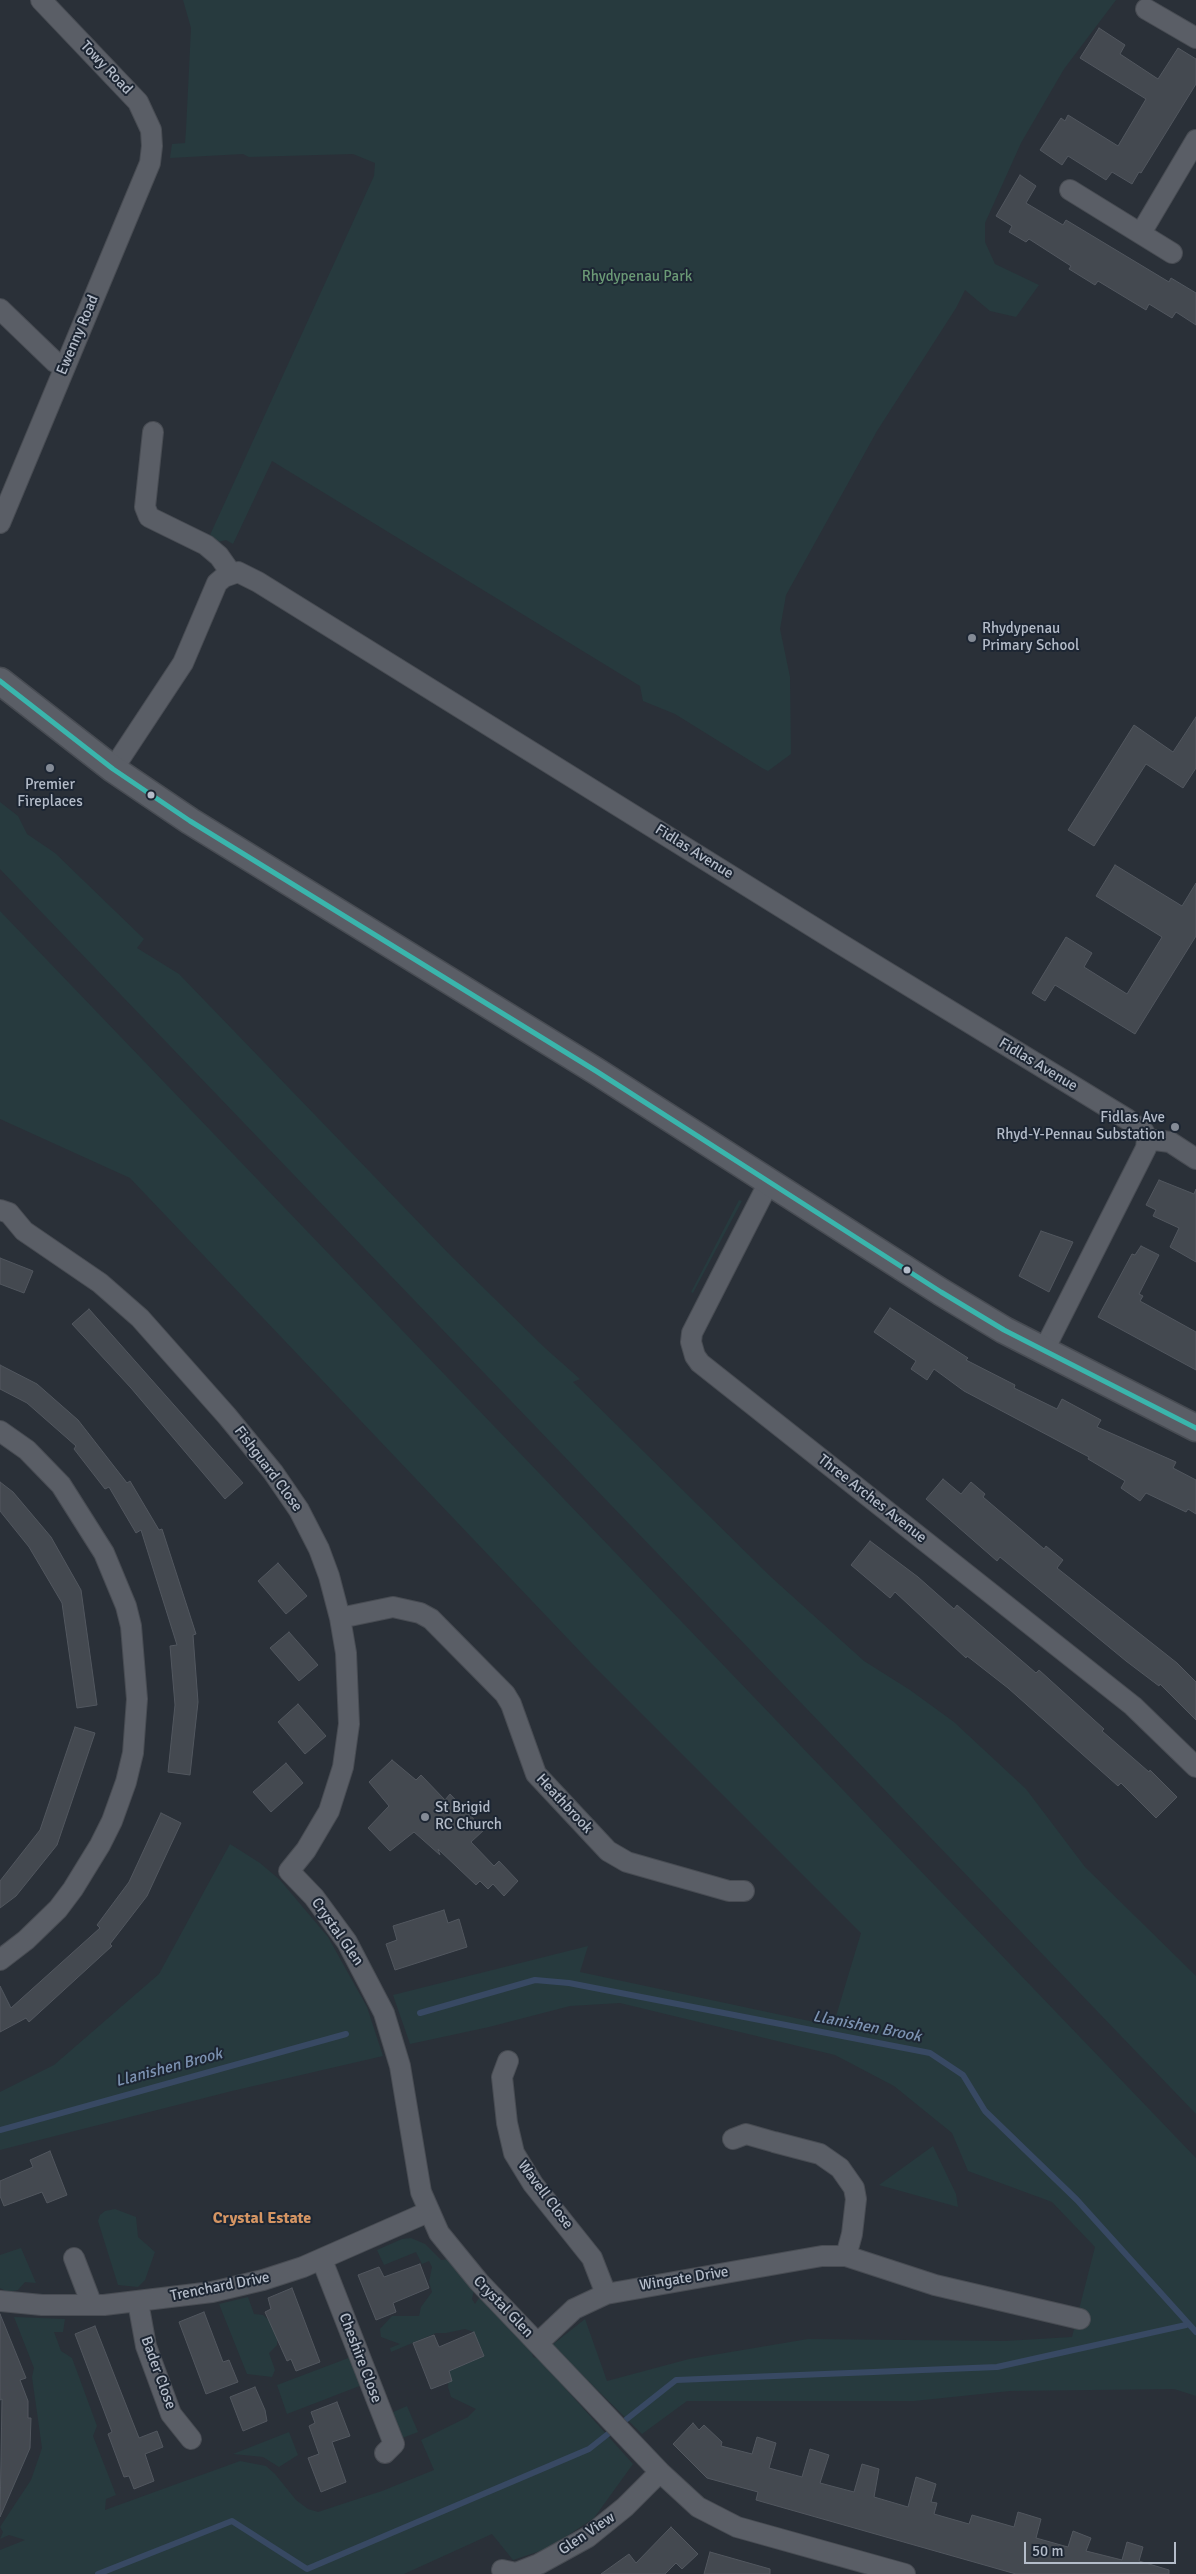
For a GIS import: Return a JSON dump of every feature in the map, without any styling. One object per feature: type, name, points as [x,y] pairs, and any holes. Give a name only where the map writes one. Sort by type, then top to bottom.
[{"type":"street","name":"Towy Road","points":[[41,0],[138,102],[151,130],[152,146]]},
{"type":"street","points":[[1146,9],[1196,38]]},
{"type":"street","points":[[1141,233],[1196,140]]},
{"type":"street","name":"Ewenny Road","points":[[0,522],[150,163],[152,146]]},
{"type":"street","points":[[1070,190],[1172,252]]},
{"type":"street","points":[[0,309],[55,362],[64,367]]},
{"type":"street","points":[[114,768],[184,663],[217,583],[231,573],[219,556],[206,545],[148,517],[145,507],[153,432]]},
{"type":"street","name":"Fidlas Avenue","points":[[231,573],[238,572],[258,582],[855,953],[1128,1119],[1144,1132],[1147,1139]]},
{"type":"street","points":[[0,681],[114,768],[190,821],[596,1071],[941,1292],[1044,1350],[1196,1428]]},
{"type":"street","points":[[1044,1350],[1146,1148],[1147,1139],[1170,1142],[1196,1159]]},
{"type":"street","name":"Three Arches Avenue","points":[[769,1182],[692,1333],[691,1342],[695,1356],[700,1363],[1133,1706],[1196,1767]]},
{"type":"street","name":"Fishguard Close","points":[[0,1210],[9,1213],[24,1231],[100,1283],[140,1318],[244,1435],[288,1492],[310,1529],[330,1576],[340,1618],[350,1703],[343,1767],[329,1811],[306,1850],[289,1871]]},
{"type":"street","points":[[0,1431],[27,1450],[61,1485],[104,1553],[126,1606],[131,1626],[137,1698],[132,1753],[126,1782],[112,1821],[100,1845],[58,1909],[26,1940],[0,1960]]},
{"type":"street","name":"Heathbrook","points":[[340,1618],[393,1607],[420,1613],[431,1619],[505,1694],[511,1704],[536,1774],[608,1851],[627,1862],[729,1891],[744,1891]]},
{"type":"street","name":"Crystal Glen","points":[[289,1871],[314,1897],[347,1942],[384,2013],[398,2058],[416,2171],[428,2212],[451,2249],[660,2472],[698,2507],[731,2524],[905,2574]]},
{"type":"street","name":"Wavell Close","points":[[508,2061],[502,2076],[507,2123],[514,2152],[533,2184],[592,2258],[606,2294]]},
{"type":"street","points":[[733,2139],[746,2134],[820,2154],[840,2168],[854,2188],[856,2199],[852,2234],[846,2256]]},
{"type":"street","name":"Trenchard Drive","points":[[0,2301],[42,2305],[92,2305],[138,2302],[246,2284],[322,2260],[428,2212]]},
{"type":"street","name":"Wingate Drive","points":[[538,2343],[574,2309],[606,2294],[822,2256],[846,2256],[935,2285],[1080,2319]]},
{"type":"street","points":[[74,2258],[92,2305]]},
{"type":"street","name":"Cheshire Close","points":[[322,2260],[394,2444],[385,2453]]},
{"type":"street","name":"Bader Close","points":[[138,2302],[146,2346],[171,2414],[192,2439]]},
{"type":"street","name":"Glen View","points":[[502,2570],[516,2574],[539,2564],[588,2537],[625,2507],[660,2472]]},
{"type":"green space","name":"Rhydypenau Park","points":[[183,0],[1116,0],[1064,69],[1021,143],[985,223],[985,242],[995,264],[1039,285],[1016,317],[990,311],[965,290],[956,308],[877,431],[786,595],[780,629],[790,677],[791,754],[768,771],[675,714],[643,701],[640,686],[272,461],[233,544],[226,540],[218,542],[210,535],[374,176],[375,163],[353,154],[249,157],[243,154],[170,158],[172,144],[185,143],[191,28]]},
{"type":"green space","points":[[0,802],[18,816],[27,834],[55,853],[144,939],[137,948],[179,974],[451,1256],[545,1348],[580,1379],[573,1382],[771,1577],[864,1661],[910,1690],[954,1722],[1026,1789],[1085,1867],[1196,1976],[1196,2114],[0,869]]},
{"type":"green space","points":[[0,911],[1196,2158],[1196,2396],[1174,2389],[1010,2391],[914,2401],[687,2401],[642,2434],[552,2345],[585,2319],[607,2381],[689,2359],[808,2339],[1005,2341],[1072,2337],[1095,2247],[1052,2202],[968,2171],[952,2133],[894,2086],[835,2055],[620,2003],[570,2006],[489,2027],[410,2044],[393,1995],[588,1946],[580,1972],[833,2026],[861,1933],[590,1662],[130,1178],[0,1119]]},
{"type":"green space","points":[[739,1200],[742,1201],[693,1293],[691,1292]]},
{"type":"green space","points":[[230,1844],[260,1863],[280,1880],[328,1937],[367,2007],[383,2056],[232,2091],[0,2150],[0,2092],[54,2065],[159,1974]]},
{"type":"green space","points":[[933,2146],[956,2194],[958,2207],[879,2185]]},
{"type":"green space","points":[[115,2209],[136,2217],[138,2237],[155,2252],[145,2280],[138,2287],[118,2285],[98,2221],[100,2215],[105,2211]]},
{"type":"green space","points":[[411,2238],[425,2244],[441,2260],[450,2259],[475,2285],[472,2299],[475,2304],[481,2295],[530,2345],[533,2357],[539,2359],[633,2464],[594,2518],[549,2548],[513,2560],[492,2534],[404,2574],[0,2574],[0,2550],[25,2540],[9,2535],[0,2539],[3,2532],[0,2527],[31,2480],[42,2448],[32,2377],[34,2368],[14,2317],[65,2319],[63,2332],[54,2332],[61,2351],[72,2358],[97,2426],[93,2436],[116,2495],[106,2499],[105,2510],[240,2461],[266,2466],[296,2500],[308,2509],[318,2512],[382,2491],[434,2470],[421,2440],[468,2417],[476,2409],[451,2397],[448,2387],[449,2371],[484,2356],[474,2332],[465,2329],[436,2333],[391,2352],[390,2348],[400,2344],[381,2337],[380,2329],[392,2316],[419,2316],[421,2307],[432,2292],[429,2282],[432,2267],[429,2261],[422,2264],[416,2252],[384,2265],[377,2250],[402,2239]]},
{"type":"green space","points":[[21,2248],[36,2283],[25,2282],[18,2290],[8,2292],[0,2288],[0,2255]]},
{"type":"green space","points":[[248,2297],[254,2314],[263,2315],[271,2322],[277,2333],[277,2345],[269,2353],[275,2370],[272,2377],[247,2374],[219,2304]]},
{"type":"green space","points":[[351,2357],[362,2385],[287,2414],[277,2385]]},
{"type":"green space","points":[[407,2406],[418,2432],[402,2438],[391,2413]]},
{"type":"green space","points":[[289,2432],[298,2455],[279,2467],[263,2457],[233,2454]]},
{"type":"building","points":[[1099,28],[1125,45],[1120,54],[1158,79],[1178,48],[1196,59],[1196,84],[1141,173],[1139,172],[1132,184],[1112,172],[1106,180],[1068,156],[1062,165],[1040,150],[1061,118],[1065,121],[1068,115],[1118,146],[1146,99],[1080,58]]},
{"type":"building","points":[[1020,175],[1036,186],[1026,203],[1063,225],[1066,220],[1169,282],[1171,278],[1196,293],[1196,325],[1176,312],[1172,318],[1149,304],[1146,310],[1098,281],[1095,285],[1069,269],[1071,266],[1029,239],[1026,242],[1009,232],[1012,226],[996,216]]},
{"type":"building","points":[[1196,717],[1196,768],[1183,788],[1146,764],[1094,846],[1068,830],[1134,725],[1173,752]]},
{"type":"building","points":[[1115,865],[1182,906],[1196,883],[1196,936],[1135,1034],[1055,985],[1045,1001],[1032,993],[1066,937],[1092,953],[1084,967],[1127,994],[1162,937],[1096,896]]},
{"type":"building","points":[[1159,1180],[1194,1194],[1196,1189],[1196,1262],[1170,1247],[1179,1228],[1153,1216],[1156,1210],[1146,1205]]},
{"type":"building","points":[[1041,1231],[1073,1242],[1049,1292],[1019,1276]]},
{"type":"building","points":[[1141,1246],[1159,1255],[1139,1294],[1143,1296],[1140,1301],[1196,1332],[1196,1370],[1098,1317],[1132,1254],[1135,1255]]},
{"type":"building","points":[[0,1258],[33,1271],[24,1293],[0,1284]]},
{"type":"building","points":[[890,1308],[968,1358],[966,1360],[1015,1385],[1014,1388],[1057,1409],[1062,1399],[1101,1420],[1097,1427],[1176,1462],[1173,1468],[1196,1480],[1196,1514],[1188,1509],[1186,1512],[1146,1493],[1140,1501],[1121,1488],[1125,1481],[1088,1459],[1089,1457],[964,1391],[934,1369],[927,1380],[911,1369],[916,1361],[874,1332]]},
{"type":"building","points":[[89,1309],[243,1483],[225,1499],[131,1388],[72,1324]]},
{"type":"building","points":[[0,1365],[37,1384],[78,1420],[127,1483],[130,1481],[159,1530],[162,1529],[196,1634],[193,1635],[198,1702],[190,1775],[168,1772],[175,1705],[170,1646],[177,1645],[141,1530],[136,1533],[109,1487],[105,1489],[74,1449],[76,1446],[27,1403],[0,1389]]},
{"type":"building","points":[[943,1479],[961,1494],[971,1482],[985,1494],[983,1497],[1044,1549],[1046,1546],[1063,1560],[1057,1568],[1177,1663],[1196,1682],[1196,1720],[1160,1684],[1159,1686],[1126,1661],[1000,1557],[997,1561],[926,1499]]},
{"type":"building","points":[[0,1482],[13,1492],[51,1537],[81,1590],[97,1705],[77,1708],[62,1603],[29,1547],[0,1511]]},
{"type":"building","points":[[870,1541],[918,1577],[954,1609],[957,1605],[1036,1673],[1039,1670],[1104,1729],[1102,1731],[1149,1772],[1150,1770],[1177,1797],[1156,1818],[1121,1783],[1118,1786],[1008,1688],[967,1656],[966,1658],[895,1592],[890,1598],[851,1565]]},
{"type":"building","points":[[278,1563],[307,1596],[286,1614],[258,1581]]},
{"type":"building","points":[[289,1632],[318,1665],[299,1681],[270,1648]]},
{"type":"building","points":[[298,1704],[326,1736],[305,1754],[278,1722]]},
{"type":"building","points":[[75,1727],[95,1733],[57,1845],[16,1896],[0,1908],[0,1881],[40,1830]]},
{"type":"building","name":"St Brigid RC Church","points":[[392,1760],[416,1780],[421,1775],[445,1800],[450,1794],[484,1830],[471,1842],[494,1866],[499,1861],[518,1881],[504,1896],[493,1884],[488,1889],[480,1881],[476,1885],[438,1849],[440,1855],[414,1832],[390,1851],[368,1828],[389,1806],[369,1782]]},
{"type":"building","points":[[286,1763],[303,1783],[271,1812],[253,1792]]},
{"type":"building","points":[[161,1813],[181,1823],[147,1896],[110,1944],[112,1946],[29,2022],[26,2018],[0,2032],[0,1986],[11,2008],[100,1928],[97,1925],[129,1882]]},
{"type":"building","points":[[444,1910],[448,1923],[459,1919],[467,1947],[395,1970],[386,1944],[397,1940],[393,1926]]},
{"type":"building","points":[[50,2151],[67,2195],[47,2203],[42,2192],[4,2206],[0,2196],[0,2181],[33,2167],[30,2160]]},
{"type":"building","points":[[420,2264],[429,2288],[393,2303],[396,2312],[376,2320],[358,2275],[379,2267],[384,2277]]},
{"type":"building","points":[[292,2288],[320,2362],[296,2371],[291,2359],[287,2361],[265,2312],[271,2309],[268,2298]]},
{"type":"building","points":[[204,2312],[223,2362],[229,2360],[238,2382],[206,2394],[179,2322]]},
{"type":"building","points":[[0,2314],[26,2378],[20,2380],[28,2401],[28,2418],[31,2418],[30,2448],[0,2517],[2,2399],[0,2400]]},
{"type":"building","points":[[95,2326],[139,2438],[157,2431],[163,2447],[145,2454],[154,2481],[134,2489],[129,2476],[124,2477],[108,2434],[112,2432],[75,2334]]},
{"type":"building","points":[[474,2332],[484,2356],[449,2371],[452,2381],[431,2389],[413,2343],[434,2335],[439,2347]]},
{"type":"building","points":[[255,2387],[265,2410],[267,2421],[243,2431],[230,2397]]},
{"type":"building","points":[[337,2402],[350,2436],[332,2442],[346,2482],[321,2492],[308,2458],[319,2454],[309,2426],[315,2423],[311,2412]]},
{"type":"building","points":[[693,2423],[699,2430],[704,2425],[722,2442],[721,2446],[752,2454],[757,2437],[776,2443],[769,2468],[802,2477],[810,2449],[829,2455],[820,2483],[854,2492],[862,2464],[879,2469],[874,2497],[908,2507],[916,2477],[936,2484],[931,2502],[937,2503],[934,2514],[969,2524],[972,2515],[1014,2527],[1018,2512],[1041,2519],[1036,2538],[1068,2547],[1073,2531],[1091,2538],[1086,2551],[1122,2560],[1127,2542],[1143,2547],[1139,2561],[1169,2570],[1169,2574],[1016,2574],[756,2500],[758,2492],[707,2478],[673,2444]]},
{"type":"building","points":[[671,2527],[698,2554],[682,2569],[676,2563],[665,2574],[601,2574],[629,2554],[636,2563]]},
{"type":"building","points":[[710,2552],[770,2569],[770,2574],[704,2574]]},
{"type":"waterway","name":"Llanishen Brook","points":[[420,2013],[535,1980],[569,1983],[930,2053],[963,2075],[985,2111],[1077,2200],[1196,2332]]},
{"type":"waterway","name":"Llanishen Brook","points":[[0,2130],[346,2034]]},
{"type":"waterway","points":[[98,2574],[232,2521],[307,2569],[589,2449],[676,2380],[997,2367],[1186,2325]]},
{"type":"transit line","points":[[0,681],[113,769],[190,821],[596,1071],[941,1292],[1004,1330],[1196,1428]]},
{"type":"place","name":"Rhydypenau Primary School","points":[[972,638]]},
{"type":"place","name":"Premier Fireplaces","points":[[50,768]]},
{"type":"place","name":"Fidlas Ave Rhyd-Y-Pennau Substation","points":[[1175,1127]]},
{"type":"place","name":"St Brigid RC Church","points":[[425,1817]]},
{"type":"district","name":"Crystal Estate","points":[[262,2219]]}]
